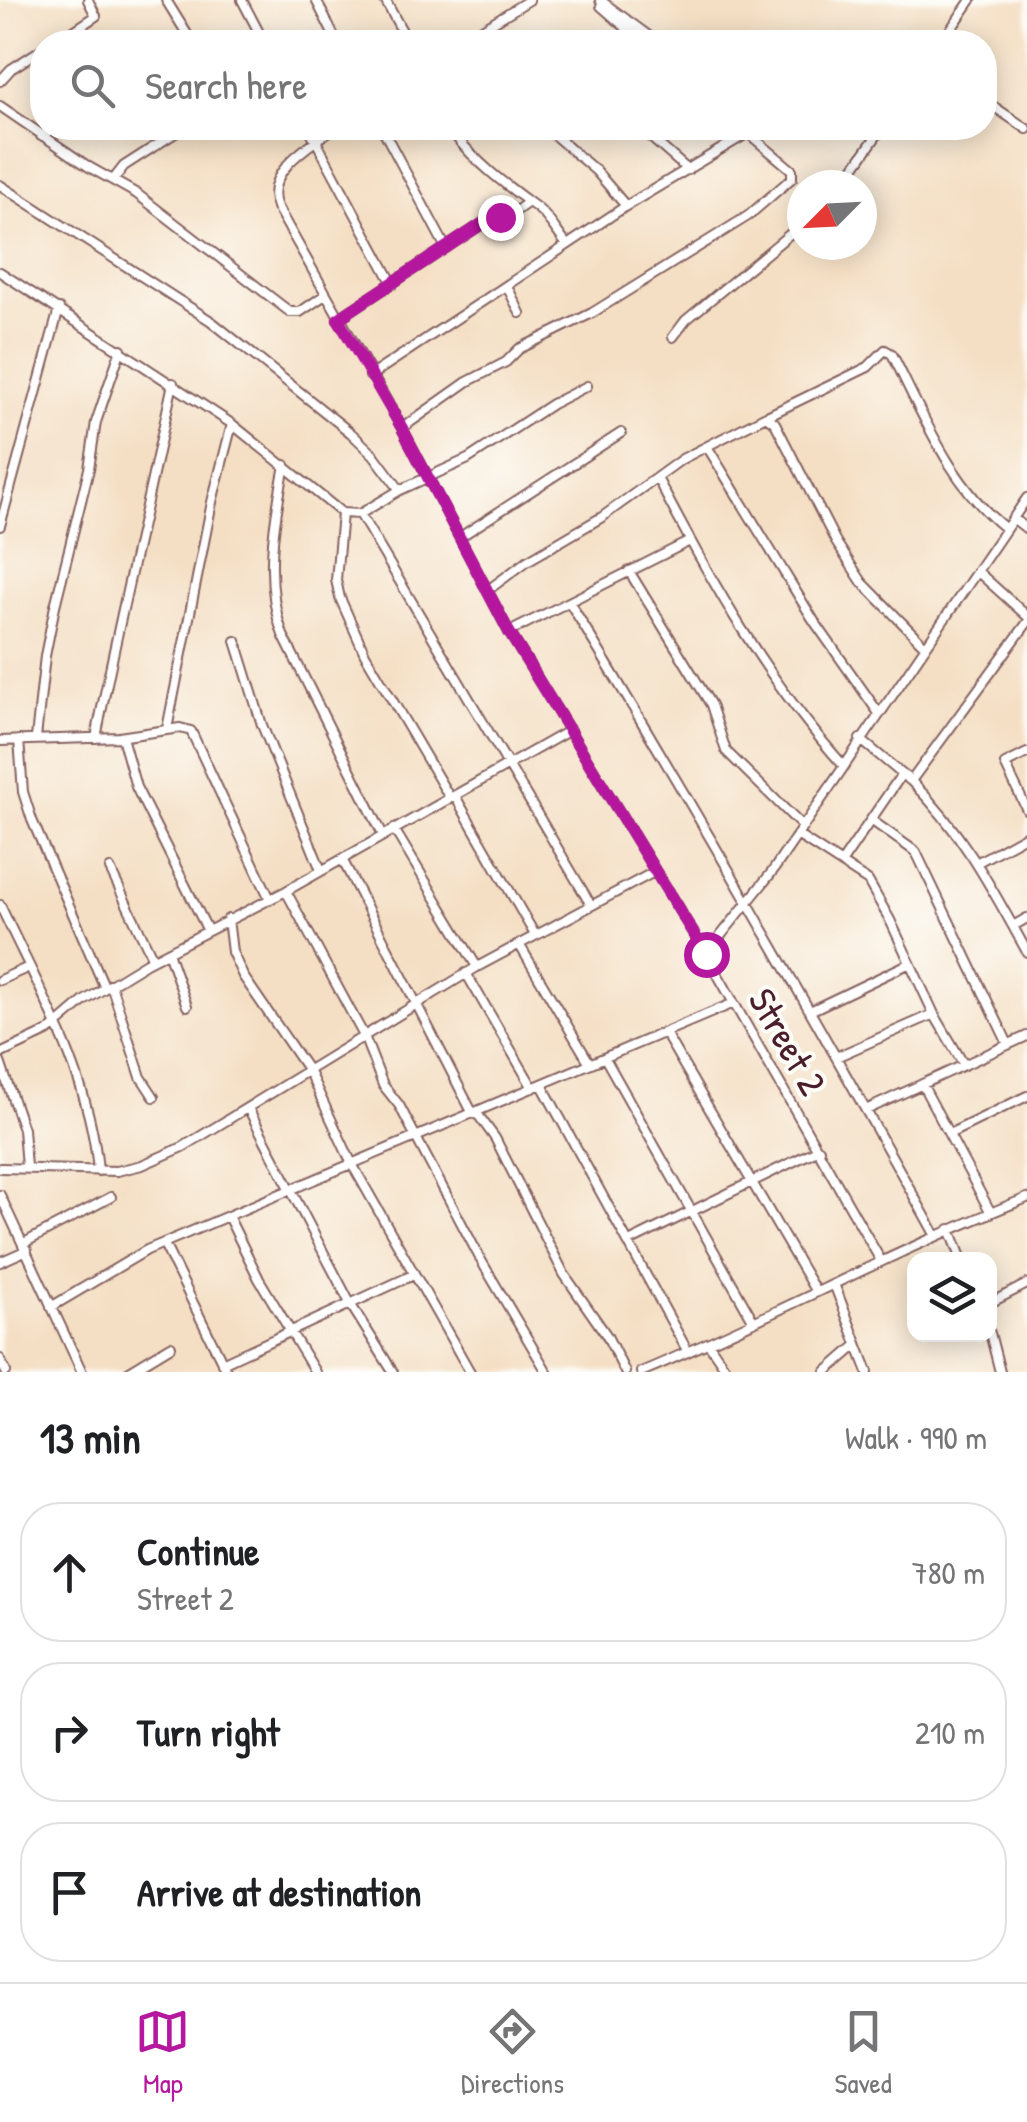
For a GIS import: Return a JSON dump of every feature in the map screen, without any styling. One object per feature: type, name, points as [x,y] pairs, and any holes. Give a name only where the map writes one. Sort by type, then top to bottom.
[{"type":"street","points":[[76,30],[96,16],[88,0]]},
{"type":"street","points":[[166,0],[185,30]]},
{"type":"street","points":[[242,0],[258,30]]},
{"type":"street","points":[[316,0],[331,30]]},
{"type":"street","points":[[397,0],[386,2],[401,30]]},
{"type":"street","points":[[484,30],[529,0]]},
{"type":"street","points":[[598,0],[629,30]]},
{"type":"street","points":[[598,0],[640,30]]},
{"type":"street","points":[[950,30],[971,0]]},
{"type":"street","points":[[0,81],[30,57]]},
{"type":"street","points":[[0,106],[30,127]]},
{"type":"street","points":[[997,108],[1027,128]]},
{"type":"street","points":[[48,140],[137,194],[290,312],[300,312],[326,296]]},
{"type":"street","points":[[113,180],[124,166],[165,140]]},
{"type":"street","points":[[316,140],[393,284]]},
{"type":"street","name":"Street 2","points":[[316,140],[274,182],[272,197],[286,225],[402,428],[509,632],[706,954],[880,1262]]},
{"type":"street","points":[[388,140],[446,248]]},
{"type":"street","points":[[459,140],[527,203],[540,210],[568,246]]},
{"type":"street","points":[[560,140],[596,171],[626,206]]},
{"type":"street","points":[[654,140],[688,170]]},
{"type":"street","points":[[370,376],[731,140]]},
{"type":"street","points":[[402,428],[532,342],[592,313],[748,216],[792,178],[792,170],[757,140]]},
{"type":"street","points":[[853,170],[874,140]]},
{"type":"street","points":[[0,184],[211,321],[352,433],[400,490]]},
{"type":"street","points":[[338,319],[494,216],[506,219],[527,203]]},
{"type":"street","points":[[673,337],[686,320],[787,236]]},
{"type":"street","points":[[0,272],[174,383],[286,465],[342,513],[360,514],[400,490],[468,459],[552,404],[588,386]]},
{"type":"street","points":[[507,286],[520,314]]},
{"type":"street","points":[[0,526],[59,309]]},
{"type":"street","points":[[36,738],[55,606],[90,468],[96,422],[121,349]]},
{"type":"street","points":[[488,590],[682,459],[752,421],[868,367],[885,350],[892,354],[942,450],[974,501],[1006,529]]},
{"type":"street","points":[[96,738],[119,618],[158,467],[174,383]]},
{"type":"street","points":[[766,416],[775,422],[836,542],[862,582],[925,646]]},
{"type":"street","points":[[167,730],[212,502],[232,424]]},
{"type":"street","points":[[460,537],[620,432]]},
{"type":"street","points":[[708,448],[814,621],[878,712]]},
{"type":"street","points":[[286,465],[271,576],[274,609],[383,835]]},
{"type":"street","points":[[657,478],[690,541],[780,686],[842,765]]},
{"type":"street","points":[[706,954],[749,902],[1027,498]]},
{"type":"street","points":[[342,513],[336,580],[340,598],[370,664],[535,934]]},
{"type":"street","points":[[360,514],[591,905]]},
{"type":"street","points":[[1013,518],[1027,528]]},
{"type":"street","points":[[509,632],[690,541]]},
{"type":"street","points":[[630,571],[711,705],[726,752],[799,830],[868,881],[934,1014],[964,1065]]},
{"type":"street","points":[[910,781],[1027,620],[977,571]]},
{"type":"street","points":[[570,603],[621,682],[690,808],[749,902],[936,1236]]},
{"type":"street","points":[[236,641],[262,725],[322,870]]},
{"type":"street","points":[[0,742],[122,737],[186,729],[194,734],[270,899]]},
{"type":"street","points":[[26,1167],[22,1129],[0,1058],[153,960],[286,891],[570,730]]},
{"type":"street","points":[[122,737],[136,788],[207,930]]},
{"type":"street","points":[[860,739],[938,808],[978,862],[1027,952]]},
{"type":"street","points":[[19,740],[23,792],[32,820],[108,987],[141,1077],[154,1097]]},
{"type":"street","points":[[1027,752],[1005,764],[1027,810]]},
{"type":"street","points":[[842,862],[902,774]]},
{"type":"street","points":[[871,820],[916,852],[1008,1044]]},
{"type":"street","points":[[394,828],[477,967]]},
{"type":"street","points":[[978,862],[1027,834]]},
{"type":"street","points":[[342,859],[472,1112],[482,1119],[498,1143],[564,1274],[607,1336],[625,1372]]},
{"type":"street","points":[[110,869],[153,960]]},
{"type":"street","points":[[0,1168],[98,1171],[142,1165],[183,1147],[466,973],[654,872]]},
{"type":"street","points":[[286,891],[364,1036],[384,1085],[400,1105],[482,1262],[547,1372]]},
{"type":"street","points":[[0,907],[57,1023],[88,1112],[98,1171]]},
{"type":"street","points":[[1013,926],[1027,918]]},
{"type":"street","points":[[228,919],[232,952],[243,976],[308,1072],[352,1164],[470,1372]]},
{"type":"street","points":[[519,944],[589,1062]]},
{"type":"street","points":[[168,952],[187,1006]]},
{"type":"street","points":[[810,1010],[908,964]]},
{"type":"street","points":[[0,980],[29,967]]},
{"type":"street","points":[[466,973],[629,1242],[688,1352]]},
{"type":"street","points":[[51,1307],[131,1258],[734,1003]]},
{"type":"street","points":[[836,1057],[934,1014]]},
{"type":"street","points":[[665,1033],[816,1292]]},
{"type":"street","points":[[866,1110],[1027,1036]]},
{"type":"street","points":[[605,1058],[754,1322]]},
{"type":"street","points":[[922,1084],[991,1213]]},
{"type":"street","points":[[949,1134],[1027,1096]]},
{"type":"street","points":[[248,1108],[350,1305],[393,1372]]},
{"type":"street","points":[[629,1242],[818,1149]]},
{"type":"street","points":[[0,1195],[82,1372]]},
{"type":"street","points":[[0,1262],[111,1197]]},
{"type":"street","points":[[640,1372],[652,1370],[936,1236],[1027,1198]]},
{"type":"street","points":[[228,1216],[289,1332],[315,1372]]},
{"type":"street","points":[[950,1230],[959,1252]]},
{"type":"street","points":[[164,1244],[225,1367],[289,1332],[413,1275]]},
{"type":"street","points":[[834,1284],[868,1372]]},
{"type":"street","points":[[997,1299],[1027,1284]]},
{"type":"street","points":[[992,1342],[1000,1372]]},
{"type":"street","points":[[709,1344],[728,1372]]},
{"type":"street","points":[[826,1372],[857,1345]]},
{"type":"street","points":[[128,1372],[171,1346]]},
{"type":"street","points":[[0,1358],[6,1372]]},
{"type":"route","points":[[500,217],[494,216],[338,319],[402,428],[509,632],[706,954]]}]
